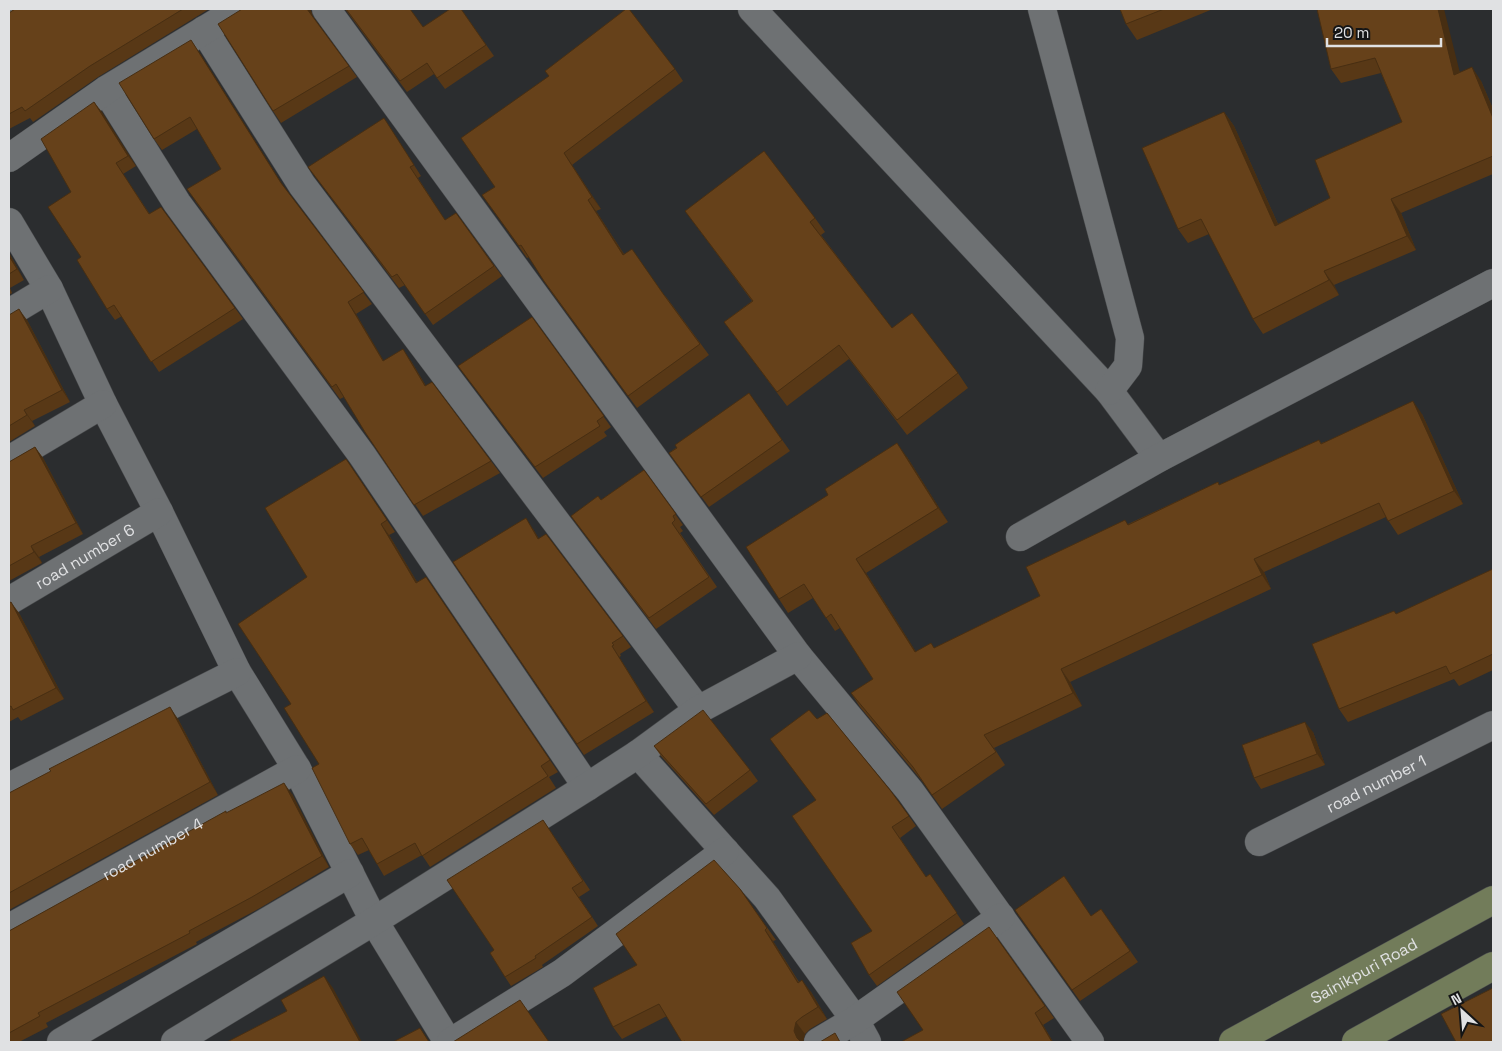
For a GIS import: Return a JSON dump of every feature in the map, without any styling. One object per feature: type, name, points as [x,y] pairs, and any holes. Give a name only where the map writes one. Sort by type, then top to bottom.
[{"type":"main road","name":"Sainikpuri Road","points":[[1233,1042],[1493,900]]},
{"type":"main road","points":[[1356,1042],[1493,966]]},
{"type":"street","points":[[9,158],[106,90],[239,9]]},
{"type":"street","points":[[326,9],[798,656],[910,791],[1090,1042]]},
{"type":"street","points":[[752,9],[1109,392],[1159,458]]},
{"type":"street","points":[[1042,9],[1130,338],[1128,366],[1109,392]]},
{"type":"street","points":[[204,30],[302,185],[698,710]]},
{"type":"street","points":[[106,90],[177,203],[362,455],[587,787]]},
{"type":"street","points":[[9,222],[49,289],[103,404],[159,512],[237,672],[297,768],[374,920],[450,1042],[562,973],[725,851]]},
{"type":"street","points":[[1020,537],[1159,458],[1493,283]]},
{"type":"street","points":[[9,313],[49,289]]},
{"type":"street","points":[[9,460],[103,404]]},
{"type":"street","name":"road number 6","points":[[9,601],[159,512]]},
{"type":"street","points":[[175,1042],[587,787],[638,754],[698,710],[798,656]]},
{"type":"street","points":[[9,787],[237,672]]},
{"type":"street","name":"road number 1","points":[[1259,842],[1493,725]]},
{"type":"street","points":[[638,754],[767,898],[861,1031]]},
{"type":"street","name":"road number 4","points":[[9,928],[297,768]]},
{"type":"street","points":[[61,1042],[350,873]]},
{"type":"street","points":[[818,1042],[861,1031],[1001,917]]},
{"type":"building","points":[[15,9],[183,9],[90,66],[25,111],[22,107],[9,114],[9,13]]},
{"type":"building","points":[[242,9],[307,9],[349,66],[273,111],[218,24]]},
{"type":"building","points":[[346,9],[410,9],[423,27],[450,9],[461,9],[486,45],[437,78],[427,63],[400,81]]},
{"type":"building","points":[[626,9],[629,9],[675,69],[564,153],[592,197],[588,200],[623,255],[632,249],[700,344],[628,396],[544,281],[521,245],[519,246],[482,195],[495,187],[461,138],[549,76],[545,71]]},
{"type":"building","points":[[1120,9],[1164,9],[1126,24]]},
{"type":"building","points":[[1317,9],[1438,9],[1454,75],[1472,67],[1493,118],[1493,156],[1391,199],[1407,236],[1324,271],[1329,280],[1253,319],[1201,219],[1178,229],[1142,148],[1224,112],[1275,226],[1330,198],[1315,160],[1402,122],[1375,58],[1331,69]]},
{"type":"building","points":[[191,40],[281,183],[364,292],[348,302],[383,361],[403,349],[425,386],[432,382],[491,461],[414,505],[365,432],[336,384],[332,387],[187,189],[221,169],[190,117],[154,139],[119,83]]},
{"type":"building","points":[[94,102],[128,156],[116,163],[149,214],[161,207],[235,308],[151,362],[114,305],[107,309],[77,260],[81,257],[48,207],[71,192],[41,139]]},
{"type":"building","points":[[384,118],[414,165],[410,167],[445,220],[456,213],[494,266],[425,314],[397,274],[392,277],[308,167]]},
{"type":"building","points":[[764,151],[815,218],[810,222],[892,328],[912,313],[958,373],[897,420],[839,345],[777,392],[724,322],[753,301],[685,211]]},
{"type":"building","points":[[9,256],[17,269],[9,274]]},
{"type":"building","points":[[19,309],[62,390],[24,410],[27,415],[9,426],[9,315]]},
{"type":"building","points":[[532,317],[604,416],[597,421],[600,426],[535,467],[458,366]]},
{"type":"building","points":[[749,393],[782,440],[701,497],[669,453],[677,448],[675,445]]},
{"type":"building","points":[[1413,401],[1454,491],[1388,521],[1379,503],[1254,559],[1262,575],[1061,669],[1073,693],[984,735],[996,752],[932,795],[913,767],[851,693],[873,679],[831,614],[826,618],[804,584],[779,599],[746,547],[828,495],[825,489],[897,443],[938,508],[856,559],[915,652],[931,643],[934,648],[1040,596],[1026,567],[1125,520],[1128,525],[1218,482],[1219,485],[1319,440],[1321,444]]},
{"type":"building","points":[[35,447],[76,523],[31,546],[34,552],[9,566],[9,462]]},
{"type":"building","points":[[346,459],[387,520],[381,524],[416,583],[426,577],[550,760],[541,766],[548,776],[422,856],[415,843],[377,864],[362,838],[350,844],[312,768],[319,764],[284,708],[291,704],[238,624],[307,577],[265,508]]},
{"type":"building","points":[[644,470],[676,514],[673,516],[675,520],[672,523],[709,577],[649,618],[571,516],[598,496],[601,500]]},
{"type":"building","points":[[526,518],[538,539],[546,534],[623,636],[612,643],[614,645],[612,646],[646,701],[577,744],[453,562]]},
{"type":"building","points":[[1493,569],[1493,654],[1450,674],[1446,666],[1339,709],[1312,644],[1394,611],[1396,614]]},
{"type":"building","points":[[11,602],[56,688],[13,710],[11,706],[9,707],[9,603]]},
{"type":"building","points":[[170,707],[210,782],[9,893],[9,793],[51,771],[49,769]]},
{"type":"building","points":[[703,710],[750,770],[706,804],[654,746]]},
{"type":"building","points":[[809,710],[817,719],[827,713],[909,816],[892,827],[926,877],[930,874],[957,913],[869,975],[851,943],[872,931],[792,816],[816,800],[770,739]]},
{"type":"building","points":[[1305,722],[1317,754],[1254,778],[1242,745]]},
{"type":"building","points":[[284,783],[322,856],[189,931],[190,933],[38,1013],[40,1016],[9,1033],[9,931],[226,811],[226,813]]},
{"type":"building","points":[[543,820],[583,881],[572,888],[592,917],[535,956],[536,958],[505,977],[490,953],[494,950],[447,880]]},
{"type":"building","points":[[714,860],[740,889],[767,928],[765,930],[798,983],[802,980],[818,1007],[796,1022],[794,1031],[801,1042],[682,1042],[659,1004],[613,1027],[593,988],[637,965],[616,934]]},
{"type":"building","points":[[1064,876],[1091,916],[1101,909],[1130,951],[1072,990],[1015,910]]},
{"type":"building","points":[[989,927],[1045,1006],[1035,1013],[1052,1042],[901,1042],[923,1030],[897,992]]},
{"type":"building","points":[[324,976],[360,1042],[227,1042],[287,1011],[281,1000]]},
{"type":"building","points":[[1493,988],[1493,1042],[1456,1042],[1441,1014]]},
{"type":"building","points":[[520,1000],[549,1042],[453,1042]]},
{"type":"building","points":[[420,1028],[429,1042],[393,1042]]},
{"type":"building","points":[[835,1033],[840,1042],[820,1042]]}]
